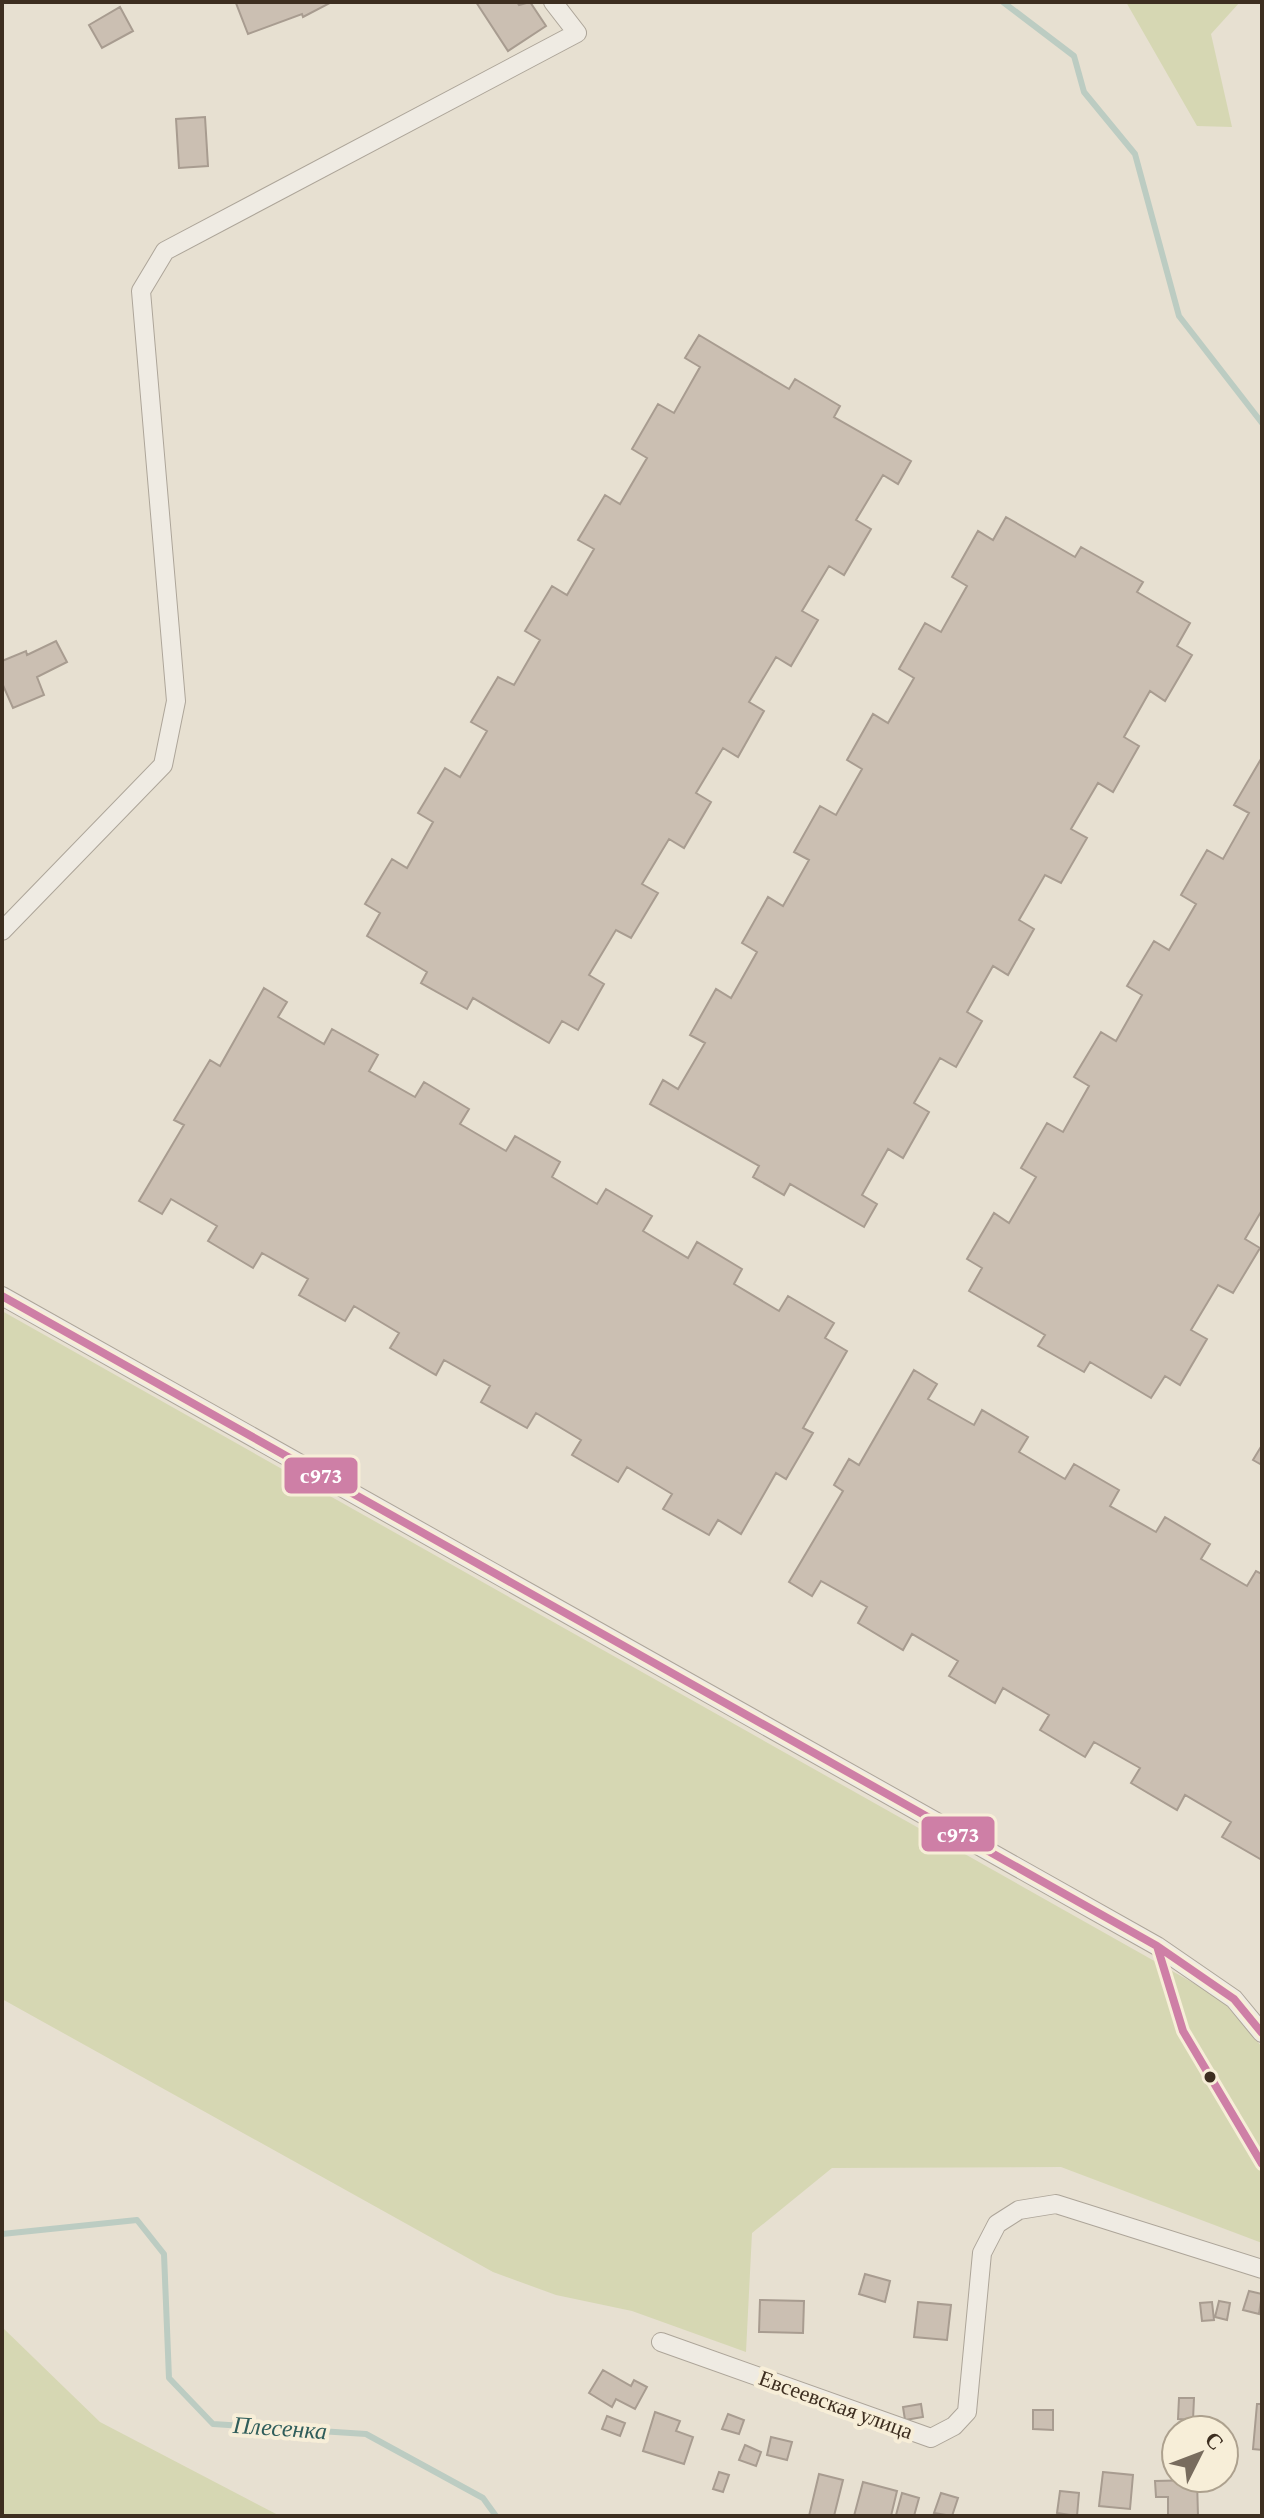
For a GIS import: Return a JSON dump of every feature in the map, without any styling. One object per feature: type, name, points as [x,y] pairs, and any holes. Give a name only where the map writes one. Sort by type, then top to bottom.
[{"type":"street","points":[[2,931],[163,765],[176,701],[141,291],[165,251],[577,33],[553,2]]},
{"type":"street","points":[[2,1296],[1157,1946],[1234,1999],[1262,2033]]},
{"type":"street","name":"Евсеевская улица","points":[[661,2342],[931,2438],[954,2426],[967,2412],[982,2253],[997,2224],[1019,2210],[1056,2204],[1262,2269]]},
{"type":"lane","points":[[1157,1946],[1183,2031],[1262,2164]]},
{"type":"green space","points":[[1126,2],[1240,2],[1211,34],[1232,127],[1197,126]]},
{"type":"green space","points":[[2,1311],[1220,1998],[1262,2047],[1262,2243],[1061,2167],[832,2168],[752,2233],[746,2352],[632,2311],[556,2295],[493,2272],[2,1999]]},
{"type":"green space","points":[[2,2327],[100,2422],[280,2516],[2,2516]]},
{"type":"building","points":[[476,2],[517,2],[519,5],[530,2],[546,26],[508,51]]},
{"type":"building","points":[[236,3],[330,3],[303,17],[302,14],[248,34]]},
{"type":"building","points":[[120,7],[133,31],[102,48],[89,25]]},
{"type":"building","points":[[205,117],[208,166],[179,168],[176,119]]},
{"type":"building","points":[[699,335],[789,389],[795,379],[840,406],[834,417],[911,461],[898,484],[883,475],[856,520],[871,529],[844,575],[829,566],[802,611],[818,620],[791,666],[776,657],[749,702],[764,711],[738,757],[723,748],[696,793],[711,802],[684,848],[669,839],[642,884],[658,893],[631,938],[616,930],[589,975],[604,984],[578,1030],[562,1021],[549,1043],[473,998],[467,1009],[421,983],[427,972],[367,936],[380,913],[365,904],[392,859],[407,868],[433,822],[418,813],[445,768],[460,777],[487,731],[471,722],[498,677],[514,685],[540,640],[525,631],[552,586],[567,595],[594,549],[578,540],[605,495],[620,504],[647,458],[632,449],[658,404],[674,413],[700,367],[685,358]]},
{"type":"building","points":[[1006,517],[1075,557],[1081,547],[1143,582],[1137,592],[1190,623],[1177,646],[1192,655],[1165,701],[1150,691],[1124,737],[1139,746],[1113,792],[1098,783],[1071,829],[1087,838],[1061,883],[1045,875],[1019,920],[1034,929],[1008,975],[993,966],[967,1012],[982,1021],[956,1067],[940,1058],[914,1103],[929,1112],[903,1158],[888,1149],[862,1195],[877,1204],[864,1227],[790,1184],[784,1195],[753,1177],[759,1166],[650,1104],[663,1080],[678,1089],[705,1043],[690,1035],[716,989],[731,998],[757,952],[742,943],[768,897],[783,906],[809,860],[794,852],[820,806],[836,815],[862,769],[847,760],[873,714],[888,723],[914,678],[899,669],[925,623],[941,632],[967,586],[952,577],[978,531],[993,540]]},
{"type":"building","points":[[56,641],[67,662],[37,677],[44,695],[13,708],[2,683],[2,661],[26,651],[27,655]]},
{"type":"building","points":[[1261,759],[1262,1210],[1245,1239],[1260,1248],[1233,1293],[1218,1285],[1191,1330],[1207,1339],[1180,1385],[1165,1376],[1151,1398],[1090,1362],[1084,1372],[1038,1346],[1045,1335],[969,1291],[982,1268],[967,1259],[994,1213],[1009,1223],[1036,1177],[1021,1168],[1047,1123],[1063,1132],[1089,1086],[1074,1077],[1101,1032],[1116,1041],[1142,995],[1127,986],[1154,941],[1169,950],[1196,904],[1181,895],[1207,850],[1223,859],[1249,813],[1234,805]]},
{"type":"building","points":[[264,988],[287,1002],[278,1017],[324,1044],[332,1029],[378,1055],[369,1071],[415,1097],[424,1082],[469,1109],[460,1124],[506,1151],[515,1136],[560,1162],[552,1177],[597,1204],[606,1189],[652,1216],[643,1231],[688,1258],[697,1242],[742,1269],[734,1284],[779,1311],[788,1296],[834,1323],[825,1338],[847,1351],[803,1428],[813,1433],[786,1479],[776,1473],[741,1534],[718,1520],[709,1535],[663,1509],[672,1494],[627,1467],[618,1482],[572,1455],[581,1440],[536,1413],[527,1428],[481,1402],[490,1386],[444,1360],[436,1375],[390,1348],[399,1333],[354,1306],[345,1321],[299,1295],[308,1279],[262,1253],[253,1268],[208,1241],[217,1226],[171,1199],[162,1214],[139,1201],[184,1125],[174,1120],[210,1060],[220,1066]]},
{"type":"building","points":[[914,1370],[937,1384],[928,1399],[974,1425],[982,1410],[1028,1437],[1019,1452],[1065,1479],[1074,1464],[1119,1490],[1110,1506],[1156,1532],[1165,1517],[1210,1544],[1201,1559],[1247,1586],[1256,1571],[1262,1574],[1262,1860],[1222,1837],[1231,1822],[1185,1795],[1177,1810],[1131,1783],[1140,1768],[1094,1742],[1085,1757],[1040,1730],[1049,1715],[1003,1688],[995,1703],[949,1676],[958,1661],[912,1634],[903,1650],[858,1623],[867,1607],[821,1581],[812,1596],[789,1582],[843,1491],[834,1485],[849,1459],[859,1465]]},
{"type":"building","points":[[1262,1445],[1262,1465],[1253,1460]]},
{"type":"building","points":[[865,2274],[890,2281],[885,2302],[859,2294]]},
{"type":"building","points":[[1249,2291],[1262,2294],[1259,2314],[1243,2310]]},
{"type":"building","points":[[760,2300],[804,2301],[803,2333],[759,2332]]},
{"type":"building","points":[[1219,2301],[1230,2303],[1227,2320],[1215,2317]]},
{"type":"building","points":[[918,2302],[951,2305],[947,2340],[914,2337]]},
{"type":"building","points":[[1212,2302],[1214,2320],[1202,2321],[1200,2303]]},
{"type":"building","points":[[603,2370],[631,2386],[634,2380],[647,2387],[635,2409],[616,2399],[612,2407],[589,2393]]},
{"type":"building","points":[[1179,2398],[1194,2398],[1193,2414],[1178,2414]]},
{"type":"building","points":[[921,2404],[923,2417],[905,2420],[903,2407]]},
{"type":"building","points":[[1257,2404],[1262,2404],[1262,2450],[1253,2449]]},
{"type":"building","points":[[1033,2410],[1053,2410],[1053,2430],[1033,2429]]},
{"type":"building","points":[[655,2412],[680,2421],[676,2431],[693,2437],[684,2464],[643,2451]]},
{"type":"building","points":[[728,2414],[744,2420],[739,2434],[722,2429]]},
{"type":"building","points":[[607,2416],[625,2423],[620,2436],[602,2429]]},
{"type":"building","points":[[771,2437],[792,2442],[787,2460],[767,2455]]},
{"type":"building","points":[[745,2445],[761,2452],[756,2466],[739,2460]]},
{"type":"building","points":[[719,2472],[729,2475],[723,2492],[713,2489]]},
{"type":"building","points":[[1103,2472],[1133,2475],[1130,2509],[1099,2506]]},
{"type":"building","points":[[819,2474],[843,2480],[834,2516],[809,2516]]},
{"type":"building","points":[[1155,2481],[1160,2481],[1160,2494],[1197,2494],[1198,2516],[1168,2516],[1168,2497],[1156,2497]]},
{"type":"building","points":[[863,2482],[897,2491],[891,2516],[854,2516]]},
{"type":"building","points":[[1060,2491],[1079,2493],[1077,2516],[1057,2513]]},
{"type":"building","points":[[902,2493],[919,2498],[914,2516],[896,2515]]},
{"type":"building","points":[[941,2493],[958,2498],[952,2516],[934,2513]]},
{"type":"waterway","points":[[1003,2],[1074,56],[1084,92],[1135,154],[1179,316],[1262,423]]},
{"type":"waterway","name":"Плесенка","points":[[2,2234],[137,2220],[164,2254],[169,2378],[213,2424],[366,2434],[483,2498],[496,2516]]},
{"type":"transit line","name":"с973","points":[[2,1296],[1157,1946],[1234,1999],[1262,2033]]},
{"type":"transit line","name":"с973","points":[[1157,1946],[1183,2031],[1262,2164]]}]
